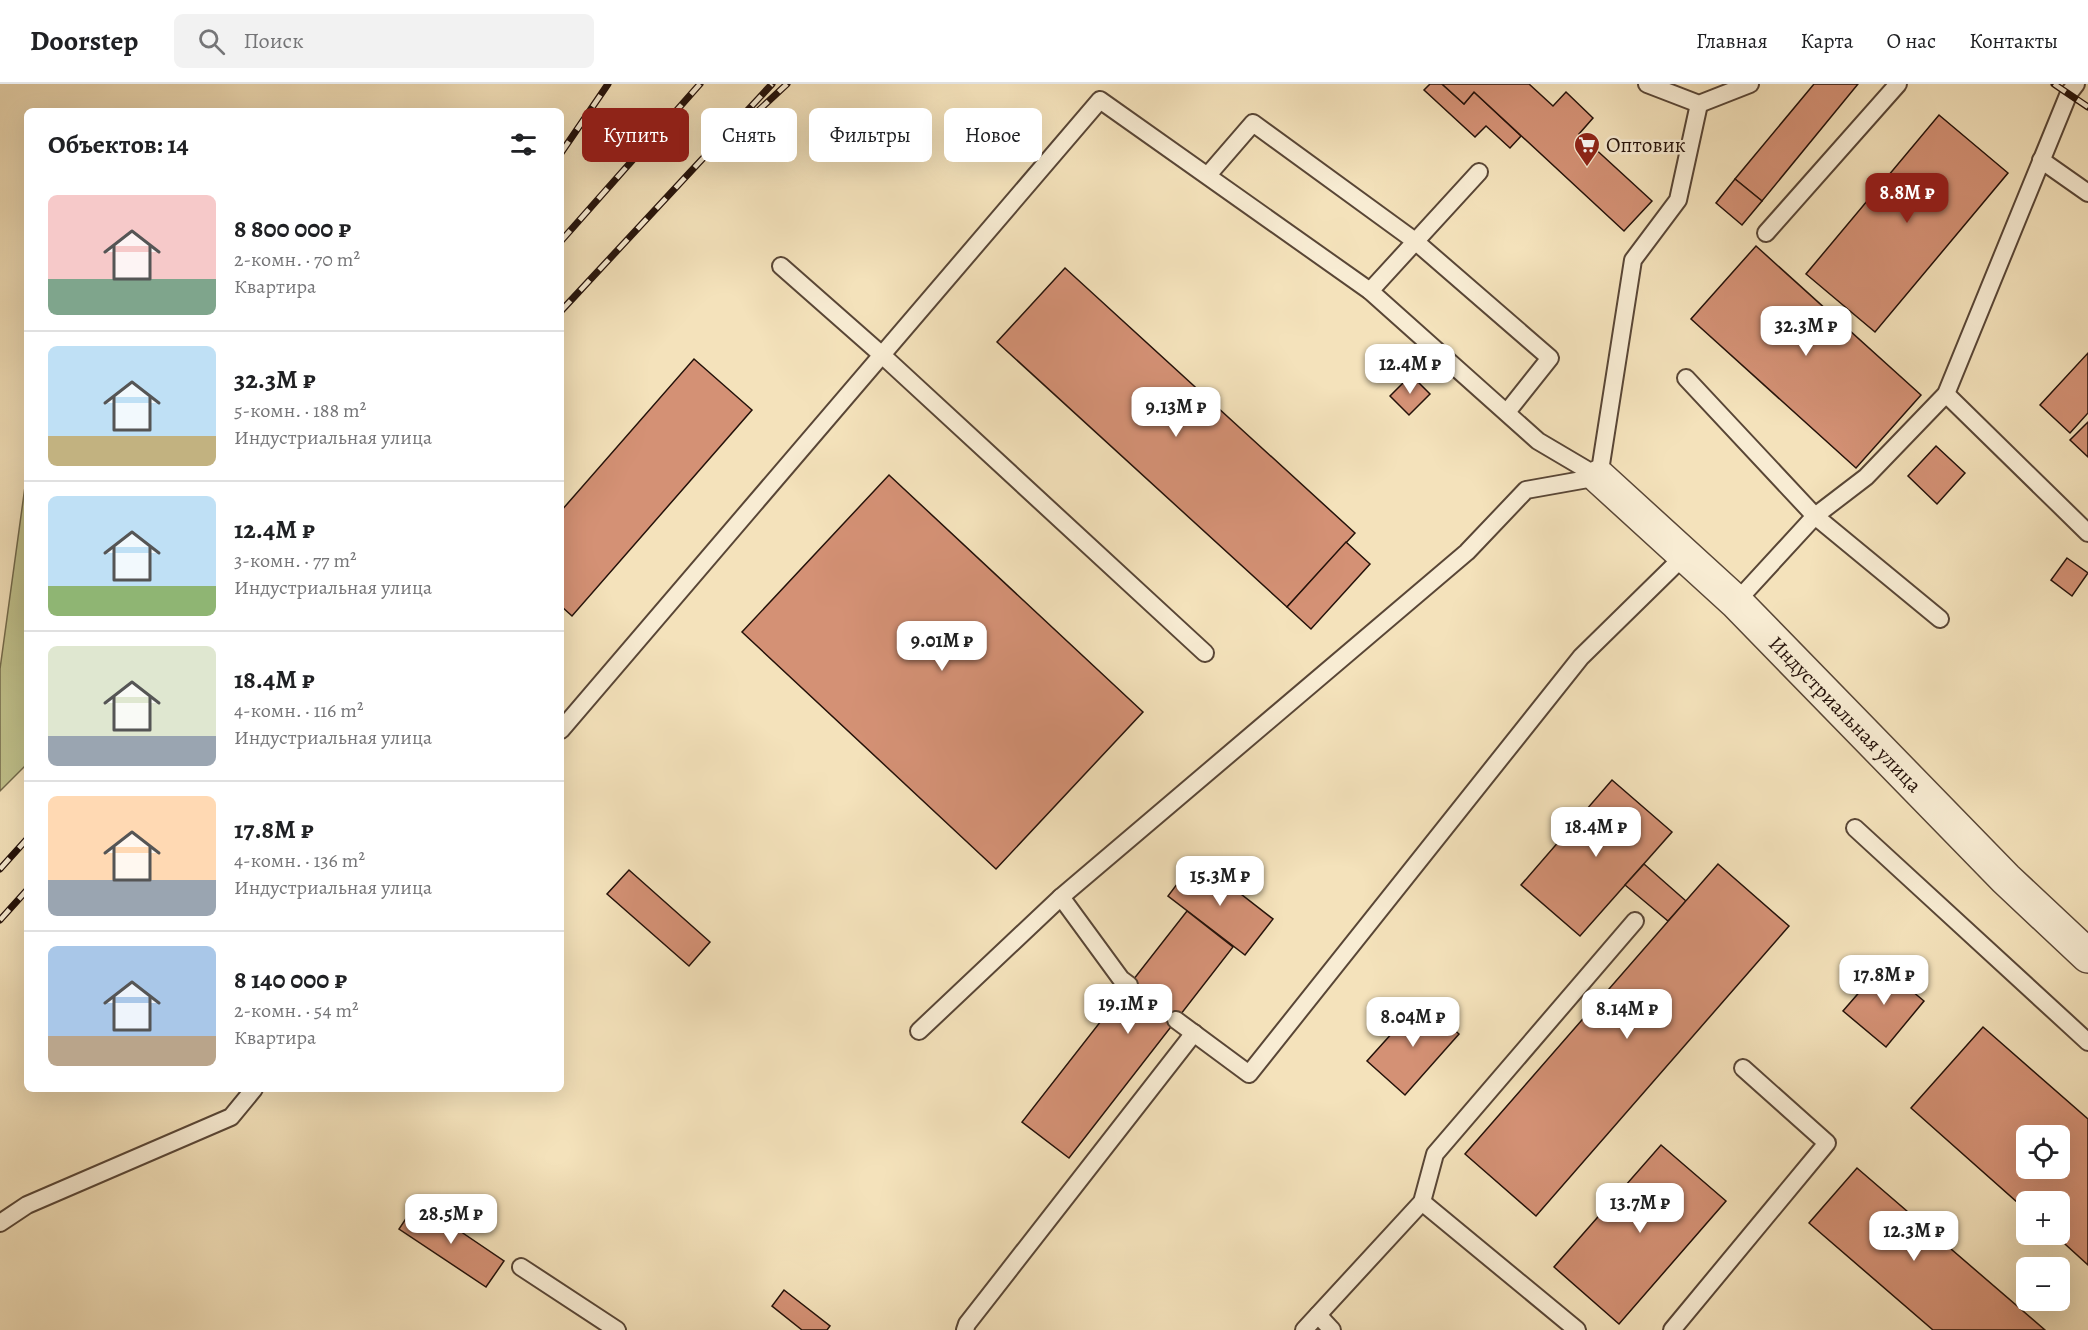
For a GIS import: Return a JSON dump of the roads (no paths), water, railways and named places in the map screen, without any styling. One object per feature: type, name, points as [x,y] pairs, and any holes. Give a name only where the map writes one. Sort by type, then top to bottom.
[{"type":"street","name":"Индустриальная улица","points":[[1599,477],[1736,602],[2006,879],[2088,956]]},
{"type":"lane","points":[[1647,84],[1699,104],[1749,84]]},
{"type":"lane","points":[[1766,234],[1898,84]]},
{"type":"lane","points":[[1736,602],[1815,516],[1866,477],[1946,394],[2069,93],[2076,84]]},
{"type":"lane","points":[[564,726],[1100,100],[1370,291],[1538,441],[1599,477]]},
{"type":"lane","points":[[1599,477],[1633,260],[1678,200],[1699,104]]},
{"type":"lane","points":[[1208,175],[1254,123],[1415,240],[1550,358],[1507,412]]},
{"type":"lane","points":[[2041,160],[2088,193]]},
{"type":"lane","points":[[1370,291],[1479,171]]},
{"type":"lane","points":[[781,266],[882,355],[1205,653]]},
{"type":"lane","points":[[1686,378],[1815,516],[1940,619]]},
{"type":"lane","points":[[1946,394],[2088,533]]},
{"type":"lane","points":[[919,1031],[1061,897],[1467,552],[1526,490],[1599,477]]},
{"type":"lane","points":[[1176,1020],[1249,1074],[1581,657],[1685,555]]},
{"type":"lane","points":[[1855,828],[2088,1042]]},
{"type":"lane","points":[[1061,897],[1121,979],[1129,986]]},
{"type":"lane","points":[[1304,1330],[1422,1202],[1435,1154],[1635,921]]},
{"type":"lane","points":[[965,1330],[967,1324],[1194,1033]]},
{"type":"lane","points":[[1672,1330],[1827,1143],[1743,1068]]},
{"type":"lane","points":[[0,1223],[27,1205],[231,1116],[251,1092]]},
{"type":"lane","points":[[1422,1202],[1577,1330]]},
{"type":"lane","points":[[521,1267],[617,1330]]},
{"type":"lane","points":[[1318,1315],[1332,1330]]},
{"type":"railway","points":[[564,149],[608,84]]},
{"type":"railway","points":[[564,238],[700,84]]},
{"type":"railway","points":[[564,308],[772,84]]},
{"type":"railway","points":[[761,108],[787,84]]},
{"type":"railway","points":[[2054,84],[2088,107]]},
{"type":"railway","points":[[0,869],[24,842]]},
{"type":"railway","points":[[0,920],[24,893]]},
{"type":"place","name":"Оптовик","points":[[1587,168]]}]
